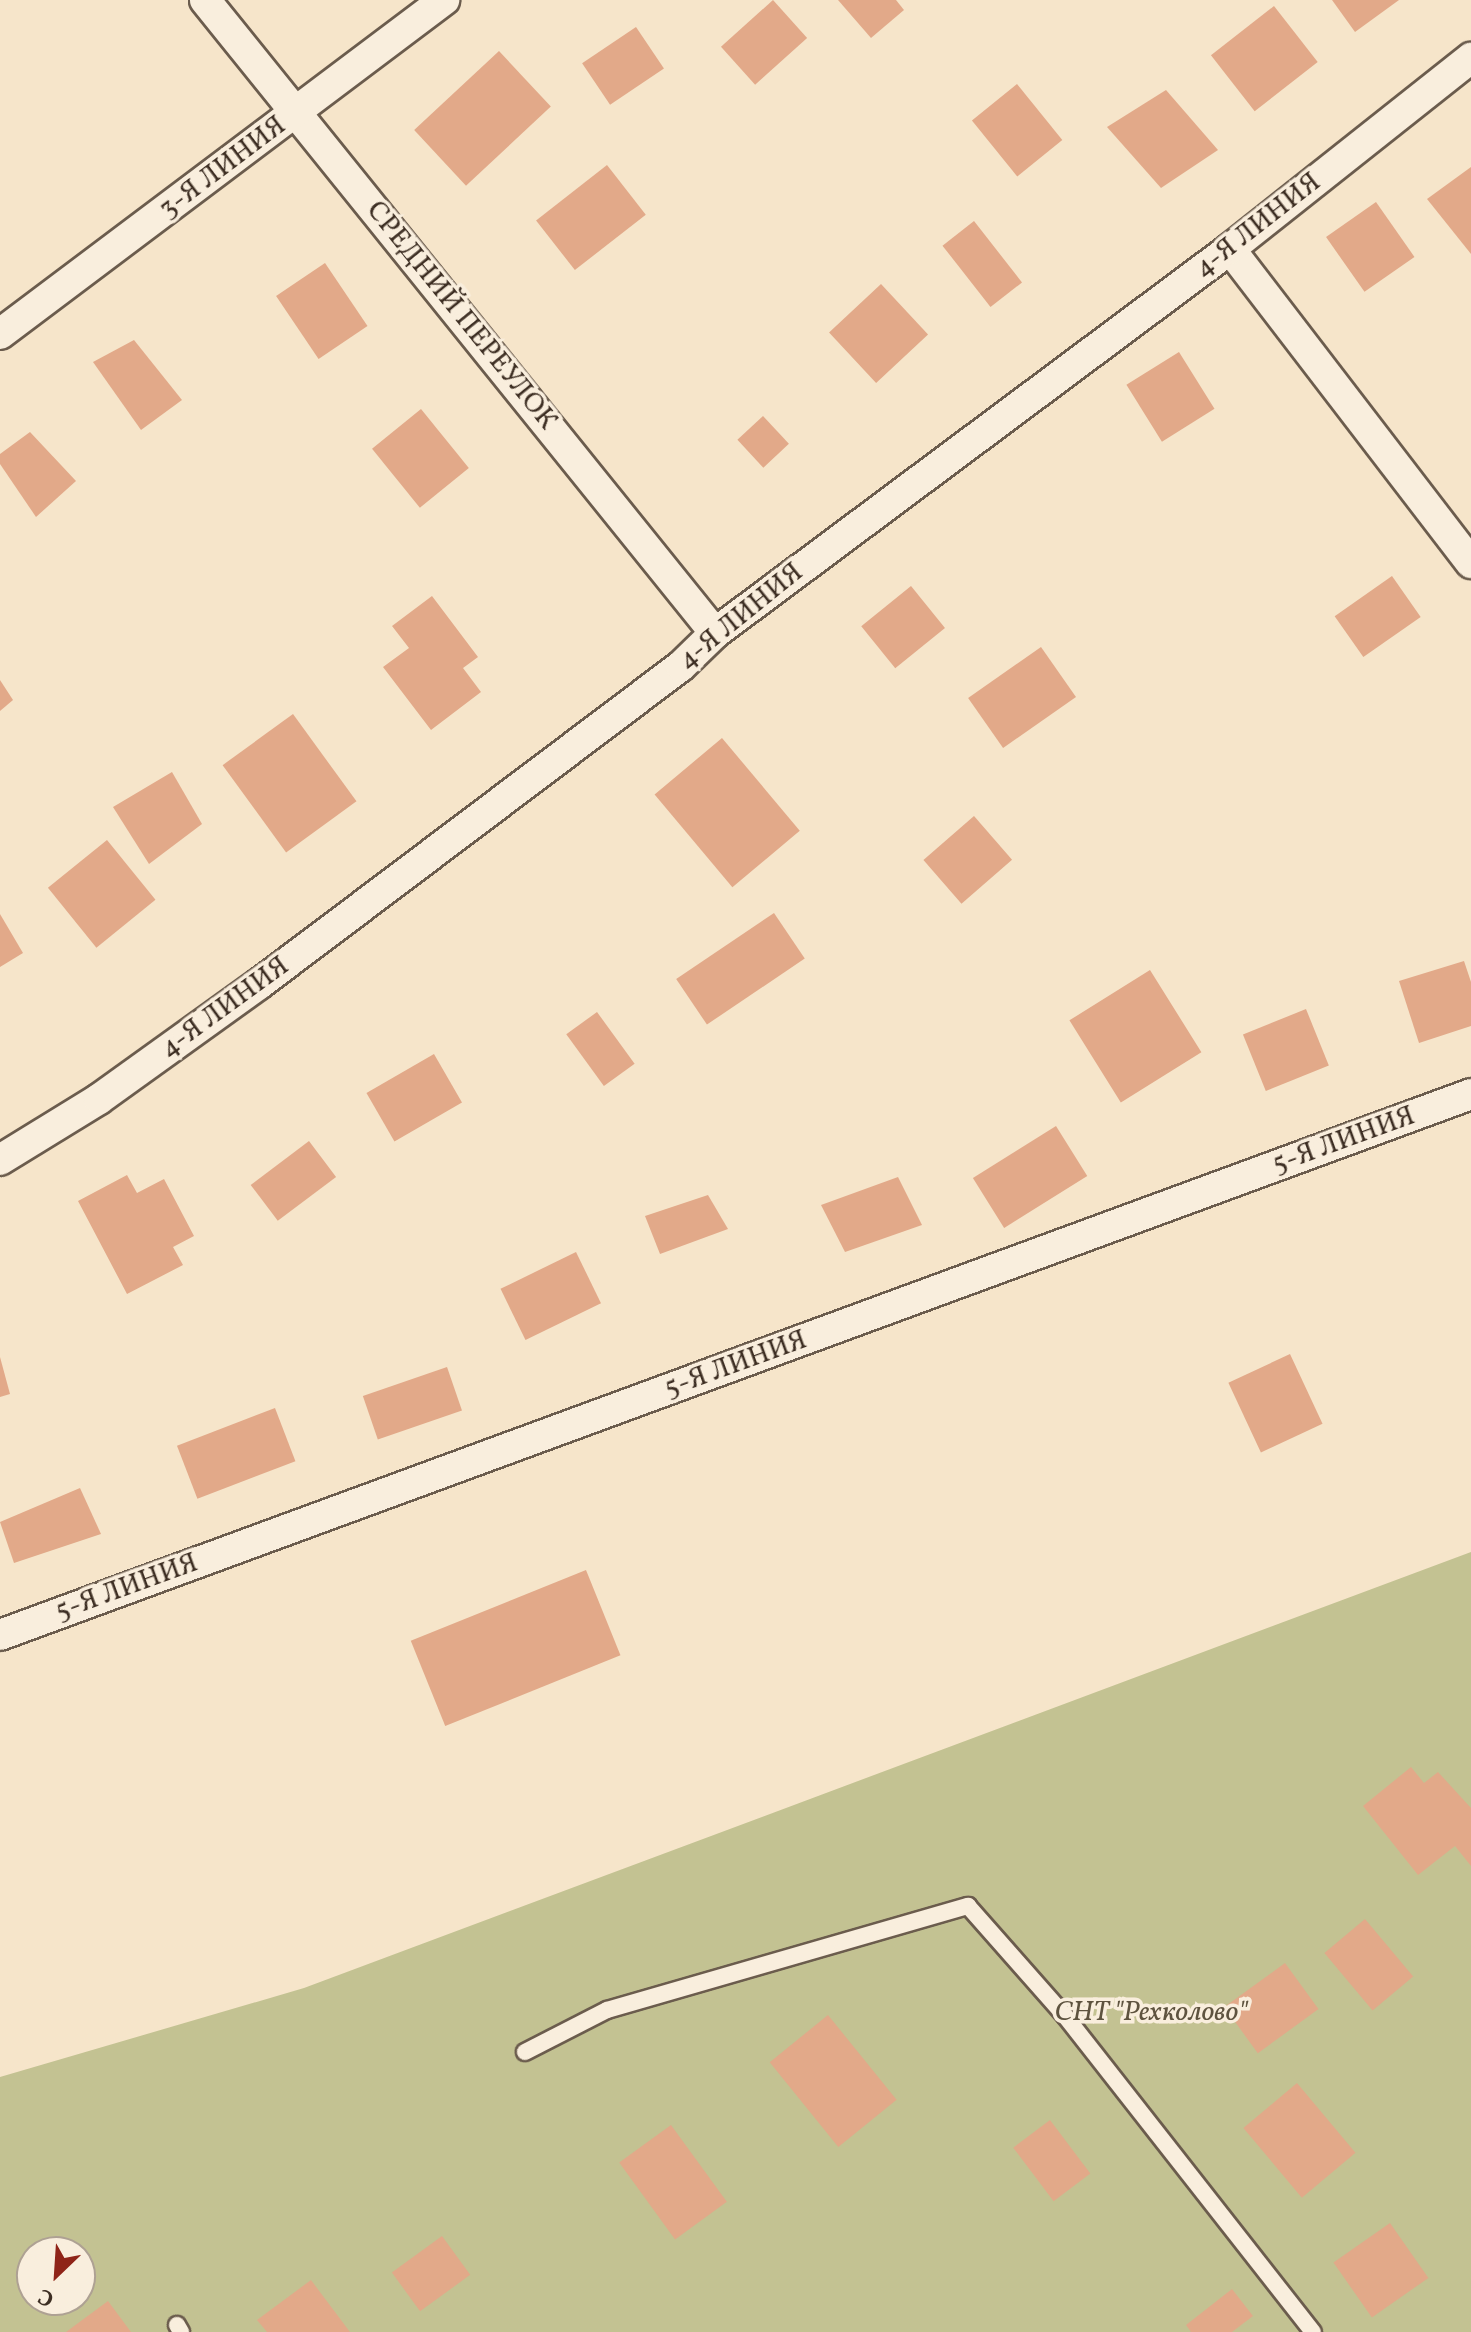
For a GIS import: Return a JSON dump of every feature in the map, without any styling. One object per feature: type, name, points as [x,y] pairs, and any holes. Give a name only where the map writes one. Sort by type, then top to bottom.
[{"type":"street","name":"СРЕДНИЙ ПЕРЕУЛОК","points":[[205,0],[715,633]]},
{"type":"street","name":"3-Я ЛИНИЯ","points":[[0,334],[444,0]]},
{"type":"street","name":"4-Я ЛИНИЯ","points":[[0,1160],[99,1099],[259,984],[681,666],[715,633],[1230,249],[1471,58]]},
{"type":"street","points":[[1230,249],[1471,563]]},
{"type":"street","name":"5-Я ЛИНИЯ","points":[[0,1635],[1471,1094]]},
{"type":"lane","points":[[525,2052],[607,2010],[968,1906],[1066,2017],[1313,2332]]},
{"type":"green space","name":"СНТ \"Рехколово\"","points":[[1471,1552],[1471,2332],[0,2332],[0,2077],[304,1988]]},
{"type":"building","points":[[773,0],[807,38],[755,85],[721,47]]},
{"type":"building","points":[[838,0],[896,0],[904,10],[871,38]]},
{"type":"building","points":[[1332,0],[1399,0],[1355,32]]},
{"type":"building","points":[[1274,6],[1318,62],[1255,111],[1211,55]]},
{"type":"building","points":[[636,27],[664,68],[610,105],[582,63]]},
{"type":"building","points":[[499,51],[551,107],[466,186],[414,130]]},
{"type":"building","points":[[1017,84],[1062,140],[1017,176],[972,121]]},
{"type":"building","points":[[1166,90],[1218,150],[1161,188],[1107,127]]},
{"type":"building","points":[[607,165],[646,215],[575,270],[536,220]]},
{"type":"building","points":[[1471,167],[1471,254],[1427,199]]},
{"type":"building","points":[[1376,202],[1414,257],[1364,292],[1326,237]]},
{"type":"building","points":[[974,221],[1022,282],[991,307],[942,246]]},
{"type":"building","points":[[325,263],[367,326],[319,359],[276,296]]},
{"type":"building","points":[[881,284],[928,334],[876,383],[829,332]]},
{"type":"building","points":[[134,340],[182,400],[141,430],[93,362]]},
{"type":"building","points":[[1179,352],[1215,409],[1162,442],[1126,385]]},
{"type":"building","points":[[421,409],[469,468],[420,508],[372,449]]},
{"type":"building","points":[[763,416],[789,444],[763,468],[737,440]]},
{"type":"building","points":[[30,432],[76,481],[36,517],[0,464],[0,454]]},
{"type":"building","points":[[1392,576],[1421,617],[1363,657],[1335,616]]},
{"type":"building","points":[[911,586],[945,628],[895,668],[861,626]]},
{"type":"building","points":[[432,596],[478,657],[463,668],[481,692],[431,730],[383,667],[409,648],[392,626]]},
{"type":"building","points":[[1041,647],[1076,697],[1003,748],[968,698]]},
{"type":"building","points":[[0,680],[13,700],[0,711]]},
{"type":"building","points":[[293,714],[356,801],[286,853],[223,765]]},
{"type":"building","points":[[722,738],[800,831],[732,887],[655,795]]},
{"type":"building","points":[[172,772],[202,824],[149,864],[113,807]]},
{"type":"building","points":[[974,816],[1012,860],[961,904],[923,860]]},
{"type":"building","points":[[107,840],[155,900],[96,948],[48,888]]},
{"type":"building","points":[[774,913],[805,959],[707,1025],[676,979]]},
{"type":"building","points":[[0,914],[23,953],[0,967]]},
{"type":"building","points":[[1464,961],[1471,982],[1471,1026],[1419,1043],[1399,981]]},
{"type":"building","points":[[1150,970],[1201,1052],[1121,1103],[1069,1020]]},
{"type":"building","points":[[1306,1009],[1329,1066],[1266,1091],[1243,1034]]},
{"type":"building","points":[[597,1012],[635,1064],[604,1086],[566,1034]]},
{"type":"building","points":[[434,1054],[462,1102],[394,1141],[366,1093]]},
{"type":"building","points":[[1056,1126],[1087,1176],[1004,1228],[973,1178]]},
{"type":"building","points":[[309,1141],[336,1177],[278,1221],[251,1185]]},
{"type":"building","points":[[127,1175],[137,1193],[164,1179],[194,1236],[173,1247],[183,1265],[127,1294],[78,1201]]},
{"type":"building","points":[[898,1177],[922,1225],[845,1252],[821,1205]]},
{"type":"building","points":[[708,1195],[728,1229],[660,1254],[645,1216]]},
{"type":"building","points":[[576,1252],[601,1303],[525,1340],[501,1289]]},
{"type":"building","points":[[1290,1354],[1323,1424],[1261,1453],[1228,1383]]},
{"type":"building","points":[[0,1357],[10,1394],[0,1397]]},
{"type":"building","points":[[447,1367],[462,1410],[378,1439],[363,1396]]},
{"type":"building","points":[[275,1408],[295,1461],[197,1499],[177,1446]]},
{"type":"building","points":[[80,1488],[101,1534],[14,1563],[0,1522]]},
{"type":"building","points":[[586,1570],[620,1655],[445,1726],[411,1641]]},
{"type":"building","points":[[1411,1767],[1424,1783],[1438,1772],[1471,1808],[1471,1866],[1455,1846],[1418,1875],[1363,1806]]},
{"type":"building","points":[[1365,1919],[1413,1976],[1373,2011],[1324,1953]]},
{"type":"building","points":[[1285,1963],[1319,2009],[1258,2053],[1224,2007]]},
{"type":"building","points":[[828,2015],[897,2100],[838,2147],[770,2062]]},
{"type":"building","points":[[1297,2083],[1355,2153],[1302,2198],[1243,2128]]},
{"type":"building","points":[[1050,2120],[1090,2174],[1054,2201],[1013,2148]]},
{"type":"building","points":[[671,2125],[727,2202],[675,2239],[619,2163]]},
{"type":"building","points":[[1390,2223],[1428,2278],[1372,2317],[1333,2263]]},
{"type":"building","points":[[442,2236],[470,2275],[420,2311],[392,2272]]},
{"type":"building","points":[[311,2280],[350,2332],[267,2332],[257,2320]]},
{"type":"building","points":[[1232,2289],[1253,2316],[1232,2332],[1191,2332],[1186,2325]]},
{"type":"building","points":[[108,2301],[131,2332],[66,2332],[88,2316],[96,2316],[96,2310]]}]
